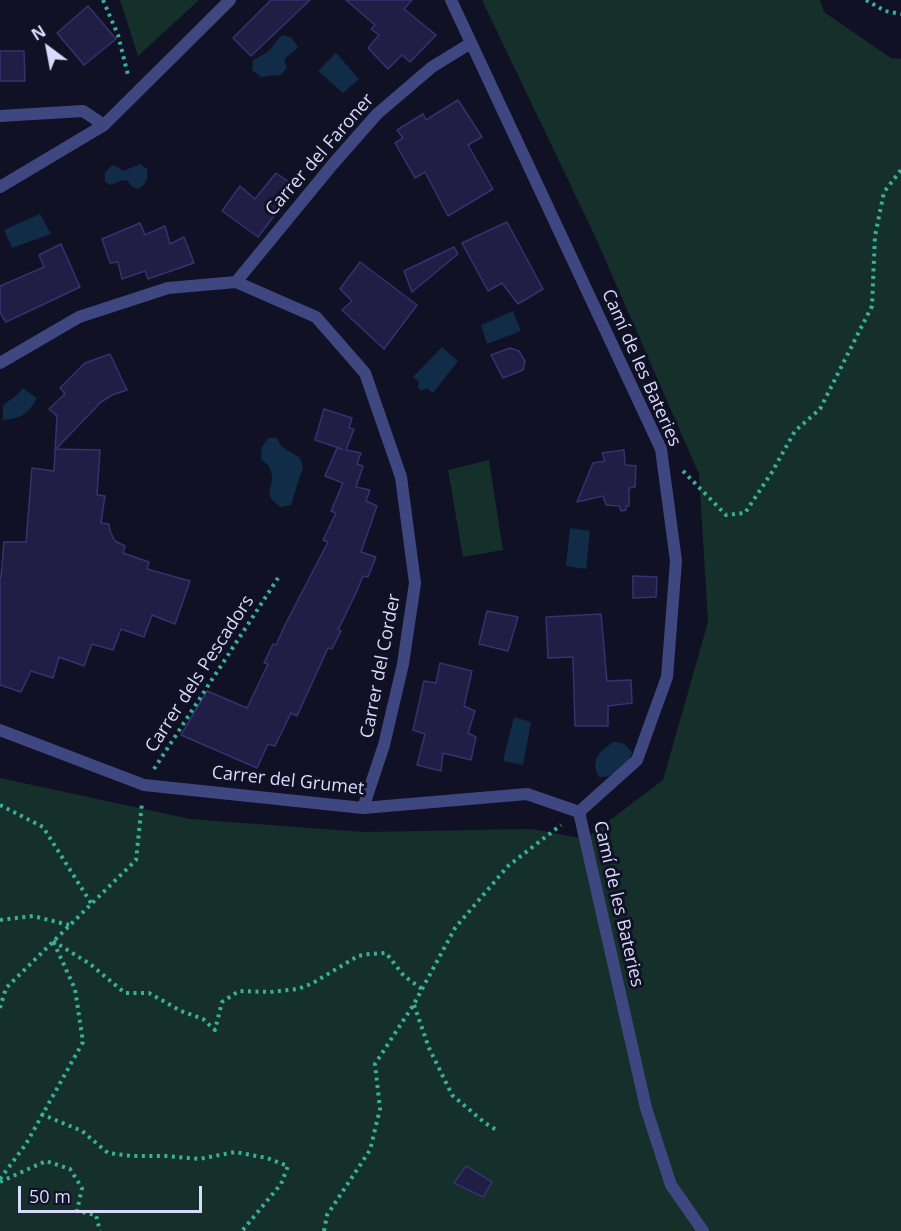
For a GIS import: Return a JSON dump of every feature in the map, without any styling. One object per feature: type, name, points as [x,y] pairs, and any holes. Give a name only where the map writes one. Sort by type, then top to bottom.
[{"type":"street","points":[[0,187],[104,125],[230,0]]},
{"type":"street","name":"Camí de les Bateries","points":[[451,0],[662,449],[676,561],[667,676],[637,760],[579,812],[646,1108],[671,1185],[703,1231]]},
{"type":"street","name":"Carrer del Faroner","points":[[236,282],[377,114],[432,67],[471,43]]},
{"type":"street","points":[[0,116],[83,111],[104,125]]},
{"type":"street","name":"Carrer del Corder","points":[[0,363],[79,317],[168,288],[236,282],[316,318],[365,373],[401,477],[415,583],[400,675],[384,745],[363,808]]},
{"type":"street","name":"Carrer del Grumet","points":[[0,730],[144,785],[363,808],[527,794],[579,812]]},
{"type":"path","points":[[103,0],[118,35],[134,96]]},
{"type":"path","points":[[866,0],[885,11],[901,14]]},
{"type":"path","points":[[662,449],[726,515],[745,513],[795,431],[820,409],[872,306],[875,236],[884,192],[901,170]]},
{"type":"path","name":"Carrer dels Pescadors","points":[[144,785],[278,578]]},
{"type":"path","points":[[0,1008],[6,988],[136,860],[144,785]]},
{"type":"path","points":[[0,805],[44,827],[91,903]]},
{"type":"path","points":[[324,1231],[327,1215],[370,1150],[380,1109],[375,1064],[414,1004],[455,928],[508,866],[579,812]]},
{"type":"path","points":[[0,920],[33,916],[69,925]]},
{"type":"path","points":[[53,941],[90,964],[125,993],[149,993],[181,1011],[203,1019],[216,1030],[222,1002],[239,991],[270,992],[298,989],[313,983],[358,956],[386,953],[404,976],[422,989]]},
{"type":"path","points":[[0,1180],[26,1144],[83,1042],[75,989],[53,941]]},
{"type":"path","points":[[414,1004],[429,1048],[452,1095],[484,1123],[498,1131]]},
{"type":"path","points":[[41,1114],[82,1131],[108,1153],[199,1159],[235,1152],[267,1158],[288,1166],[281,1184],[242,1231]]},
{"type":"path","points":[[0,1180],[46,1161],[70,1169],[82,1188],[77,1211],[96,1215],[100,1231]]},
{"type":"green space","points":[[120,0],[199,0],[138,56]]},
{"type":"green space","points":[[482,0],[820,0],[824,12],[891,58],[901,59],[901,1231],[0,1231],[0,778],[190,819],[364,832],[532,829],[585,839],[663,780],[708,622],[699,474],[594,234]]},
{"type":"green space","points":[[489,460],[503,550],[463,557],[448,470]]},
{"type":"water","points":[[283,35],[291,37],[298,47],[284,60],[287,68],[280,75],[261,77],[252,70],[253,60],[268,51]]},
{"type":"water","points":[[336,53],[359,79],[343,93],[318,71]]},
{"type":"water","points":[[140,164],[147,169],[147,176],[145,183],[138,189],[131,186],[127,180],[111,185],[105,182],[105,173],[112,165],[123,171]]},
{"type":"water","points":[[40,214],[51,234],[12,248],[4,230]]},
{"type":"water","points":[[513,311],[521,331],[487,344],[481,325]]},
{"type":"water","points":[[442,347],[458,361],[433,393],[427,388],[421,391],[418,387],[419,382],[413,377]]},
{"type":"water","points":[[23,388],[37,398],[34,403],[24,414],[3,420],[3,405]]},
{"type":"water","points":[[268,438],[277,438],[281,446],[300,458],[303,467],[291,505],[281,507],[271,498],[272,475],[269,466],[261,459],[262,447]]},
{"type":"water","points":[[570,528],[590,531],[586,569],[566,566]]},
{"type":"water","points":[[514,717],[531,722],[523,765],[503,761]]},
{"type":"water","points":[[613,742],[624,744],[632,753],[627,762],[615,773],[599,777],[595,766],[597,757]]},
{"type":"building","points":[[271,0],[310,0],[251,56],[233,38]]},
{"type":"building","points":[[346,0],[412,0],[404,9],[436,35],[410,62],[402,55],[388,69],[368,48],[379,35],[371,29],[375,25]]},
{"type":"building","points":[[88,6],[116,39],[84,65],[57,33]]},
{"type":"building","points":[[0,51],[24,51],[25,81],[0,81]]},
{"type":"building","points":[[458,100],[482,137],[468,145],[493,189],[448,216],[425,172],[415,178],[395,143],[403,138],[397,130],[423,114],[426,120]]},
{"type":"building","points":[[276,173],[296,187],[258,237],[222,211],[240,186],[255,199]]},
{"type":"building","points":[[507,222],[543,289],[518,304],[502,283],[488,291],[462,243]]},
{"type":"building","points":[[140,223],[145,235],[165,226],[170,244],[184,237],[194,263],[148,279],[145,271],[122,279],[118,262],[110,263],[102,239]]},
{"type":"building","points":[[61,244],[80,287],[6,322],[0,313],[0,286],[44,267],[39,255]]},
{"type":"building","points":[[454,247],[458,254],[412,292],[404,271]]},
{"type":"building","points":[[360,262],[417,305],[384,349],[342,310],[352,301],[340,289]]},
{"type":"building","points":[[510,348],[519,351],[525,361],[523,370],[503,378],[491,355]]},
{"type":"building","points":[[110,354],[127,390],[101,402],[56,449],[100,450],[97,495],[105,496],[101,523],[109,524],[115,541],[125,546],[123,553],[149,562],[147,569],[190,581],[175,624],[152,615],[144,637],[121,629],[113,650],[92,644],[84,666],[59,657],[53,678],[31,671],[21,692],[0,685],[0,577],[4,542],[26,542],[32,468],[54,471],[57,416],[49,409],[65,394],[60,388],[85,363]]},
{"type":"building","points":[[324,409],[352,418],[349,428],[354,429],[346,450],[361,453],[357,464],[363,466],[356,487],[370,490],[366,501],[377,506],[361,552],[376,557],[368,577],[363,576],[338,630],[341,631],[332,649],[328,648],[297,716],[291,713],[275,746],[268,744],[257,768],[181,735],[207,691],[247,708],[268,664],[264,663],[273,644],[276,645],[328,542],[323,540],[336,513],[331,511],[343,483],[325,476],[337,448],[342,449],[315,440]]},
{"type":"building","points":[[624,450],[625,465],[636,466],[635,487],[629,488],[629,506],[626,506],[626,510],[621,511],[619,506],[606,505],[603,496],[577,502],[593,463],[605,461],[602,453]]},
{"type":"building","points":[[633,576],[657,577],[656,597],[633,598]]},
{"type":"building","points":[[487,611],[518,617],[508,651],[479,644]]},
{"type":"building","points":[[601,614],[607,681],[631,680],[632,703],[608,706],[608,726],[575,726],[573,657],[548,658],[546,617]]},
{"type":"building","points":[[440,663],[472,671],[464,706],[475,711],[468,733],[476,737],[471,760],[443,753],[441,771],[417,765],[425,734],[413,730],[424,681],[436,683]]},
{"type":"building","points":[[466,1166],[492,1182],[483,1197],[454,1183]]}]
